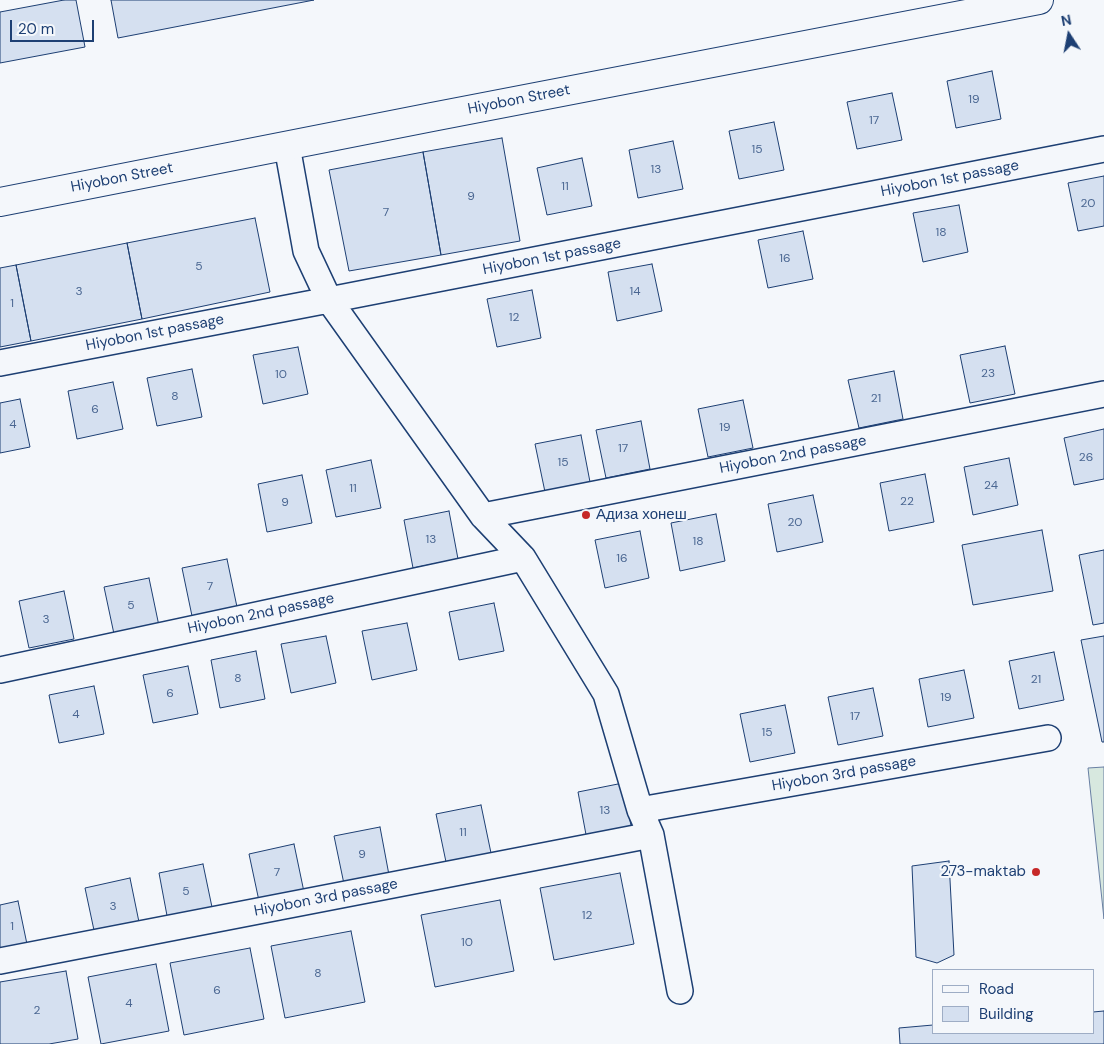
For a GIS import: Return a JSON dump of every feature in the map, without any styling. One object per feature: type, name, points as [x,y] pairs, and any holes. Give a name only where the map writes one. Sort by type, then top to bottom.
[{"type":"street","name":"Hiyobon Street","points":[[0,202],[1039,0]]},
{"type":"street","points":[[287,146],[306,251],[329,300],[483,516],[523,558],[606,694],[640,810],[651,835],[680,990]]},
{"type":"street","name":"Hiyobon 1st passage","points":[[0,363],[1104,149]]},
{"type":"street","name":"Hiyobon 2nd passage","points":[[483,516],[1104,394]]},
{"type":"street","name":"Hiyobon 2nd passage","points":[[0,670],[523,558]]},
{"type":"street","name":"Hiyobon 3rd passage","points":[[640,810],[1048,738]]},
{"type":"street","name":"Hiyobon 3rd passage","points":[[0,961],[651,835]]},
{"type":"shaded area","points":[[1104,767],[1104,919],[1088,768]]},
{"type":"building","points":[[64,0],[76,0],[85,47],[0,63],[0,12]]},
{"type":"building","points":[[111,0],[314,0],[118,38]]},
{"type":"building","points":[[992,71],[1001,119],[956,128],[947,81]]},
{"type":"building","points":[[892,93],[902,140],[857,149],[847,102]]},
{"type":"building","points":[[774,122],[784,170],[739,179],[729,131]]},
{"type":"building","points":[[502,138],[520,241],[441,255],[423,152]]},
{"type":"building","points":[[673,141],[683,189],[638,198],[629,150]]},
{"type":"building","points":[[423,152],[441,255],[349,271],[329,170]]},
{"type":"building","points":[[582,158],[592,206],[547,215],[537,168]]},
{"type":"building","points":[[1104,176],[1104,226],[1078,231],[1068,183]]},
{"type":"building","points":[[959,205],[968,252],[923,262],[913,213]]},
{"type":"building","points":[[255,218],[270,292],[142,319],[127,243]]},
{"type":"building","points":[[803,231],[813,279],[768,288],[758,240]]},
{"type":"building","points":[[127,243],[142,319],[31,341],[16,265]]},
{"type":"building","points":[[652,264],[662,311],[617,321],[608,272]]},
{"type":"building","points":[[16,265],[31,341],[0,347],[0,268]]},
{"type":"building","points":[[532,290],[541,338],[497,347],[487,299]]},
{"type":"building","points":[[1005,346],[1015,394],[970,403],[960,355]]},
{"type":"building","points":[[298,347],[308,394],[263,404],[253,355]]},
{"type":"building","points":[[192,369],[202,417],[157,426],[147,378]]},
{"type":"building","points":[[894,371],[903,419],[859,428],[848,380]]},
{"type":"building","points":[[113,382],[123,429],[77,439],[68,391]]},
{"type":"building","points":[[20,399],[30,447],[0,453],[0,403]]},
{"type":"building","points":[[743,400],[753,448],[708,457],[698,409]]},
{"type":"building","points":[[641,421],[650,469],[606,478],[596,430]]},
{"type":"building","points":[[1104,429],[1104,479],[1074,485],[1064,438]]},
{"type":"building","points":[[581,435],[590,482],[545,492],[535,444]]},
{"type":"building","points":[[1009,458],[1018,505],[973,515],[964,467]]},
{"type":"building","points":[[371,460],[381,508],[336,517],[326,470]]},
{"type":"building","points":[[925,474],[934,522],[889,531],[880,483]]},
{"type":"building","points":[[302,475],[312,523],[267,532],[258,484]]},
{"type":"building","points":[[813,495],[823,542],[777,552],[768,504]]},
{"type":"building","points":[[449,511],[458,559],[413,568],[404,520]]},
{"type":"building","points":[[716,514],[725,561],[680,571],[671,523]]},
{"type":"building","points":[[1042,530],[1053,591],[973,605],[962,545]]},
{"type":"building","points":[[640,531],[649,578],[605,588],[595,540]]},
{"type":"building","points":[[1104,550],[1104,623],[1093,625],[1079,555]]},
{"type":"building","points":[[227,559],[237,607],[192,616],[182,568]]},
{"type":"building","points":[[149,578],[159,626],[114,634],[104,587]]},
{"type":"building","points":[[64,591],[74,639],[29,648],[19,601]]},
{"type":"building","points":[[494,603],[504,651],[459,660],[449,612]]},
{"type":"building","points":[[407,623],[417,670],[372,680],[362,631]]},
{"type":"building","points":[[326,636],[336,683],[291,693],[281,644]]},
{"type":"building","points":[[1104,636],[1104,742],[1102,742],[1081,640]]},
{"type":"building","points":[[256,651],[265,699],[220,708],[211,660]]},
{"type":"building","points":[[1054,652],[1064,700],[1019,709],[1009,661]]},
{"type":"building","points":[[188,666],[198,714],[153,723],[143,675]]},
{"type":"building","points":[[964,670],[974,718],[928,727],[919,679]]},
{"type":"building","points":[[94,686],[104,734],[59,743],[49,695]]},
{"type":"building","points":[[873,688],[883,736],[838,745],[828,697]]},
{"type":"building","points":[[785,705],[795,753],[750,762],[740,714]]},
{"type":"building","points":[[623,783],[632,831],[587,840],[578,792]]},
{"type":"building","points":[[481,805],[491,853],[446,862],[436,814]]},
{"type":"building","points":[[380,827],[389,875],[344,884],[334,836]]},
{"type":"building","points":[[294,844],[304,892],[259,901],[249,854]]},
{"type":"building","points":[[949,861],[954,955],[937,963],[916,957],[912,866]]},
{"type":"building","points":[[203,864],[213,912],[168,921],[159,873]]},
{"type":"building","points":[[620,873],[634,944],[554,960],[540,888]]},
{"type":"building","points":[[130,878],[140,927],[95,935],[85,888]]},
{"type":"building","points":[[500,900],[514,971],[435,987],[421,915]]},
{"type":"building","points":[[18,901],[28,949],[0,955],[0,905]]},
{"type":"building","points":[[351,931],[365,1002],[285,1018],[271,946]]},
{"type":"building","points":[[250,948],[264,1019],[184,1035],[170,963]]},
{"type":"building","points":[[156,964],[169,1031],[101,1044],[88,977]]},
{"type":"building","points":[[66,971],[78,1039],[49,1044],[0,1044],[0,982]]},
{"type":"building","points":[[1104,1011],[1104,1044],[900,1044],[899,1028],[932,1025],[932,1034],[1094,1034],[1094,1012]]},
{"type":"place","name":"Адиза хонеш","points":[[586,515]]},
{"type":"place","name":"273-maktab","points":[[1036,872]]}]
